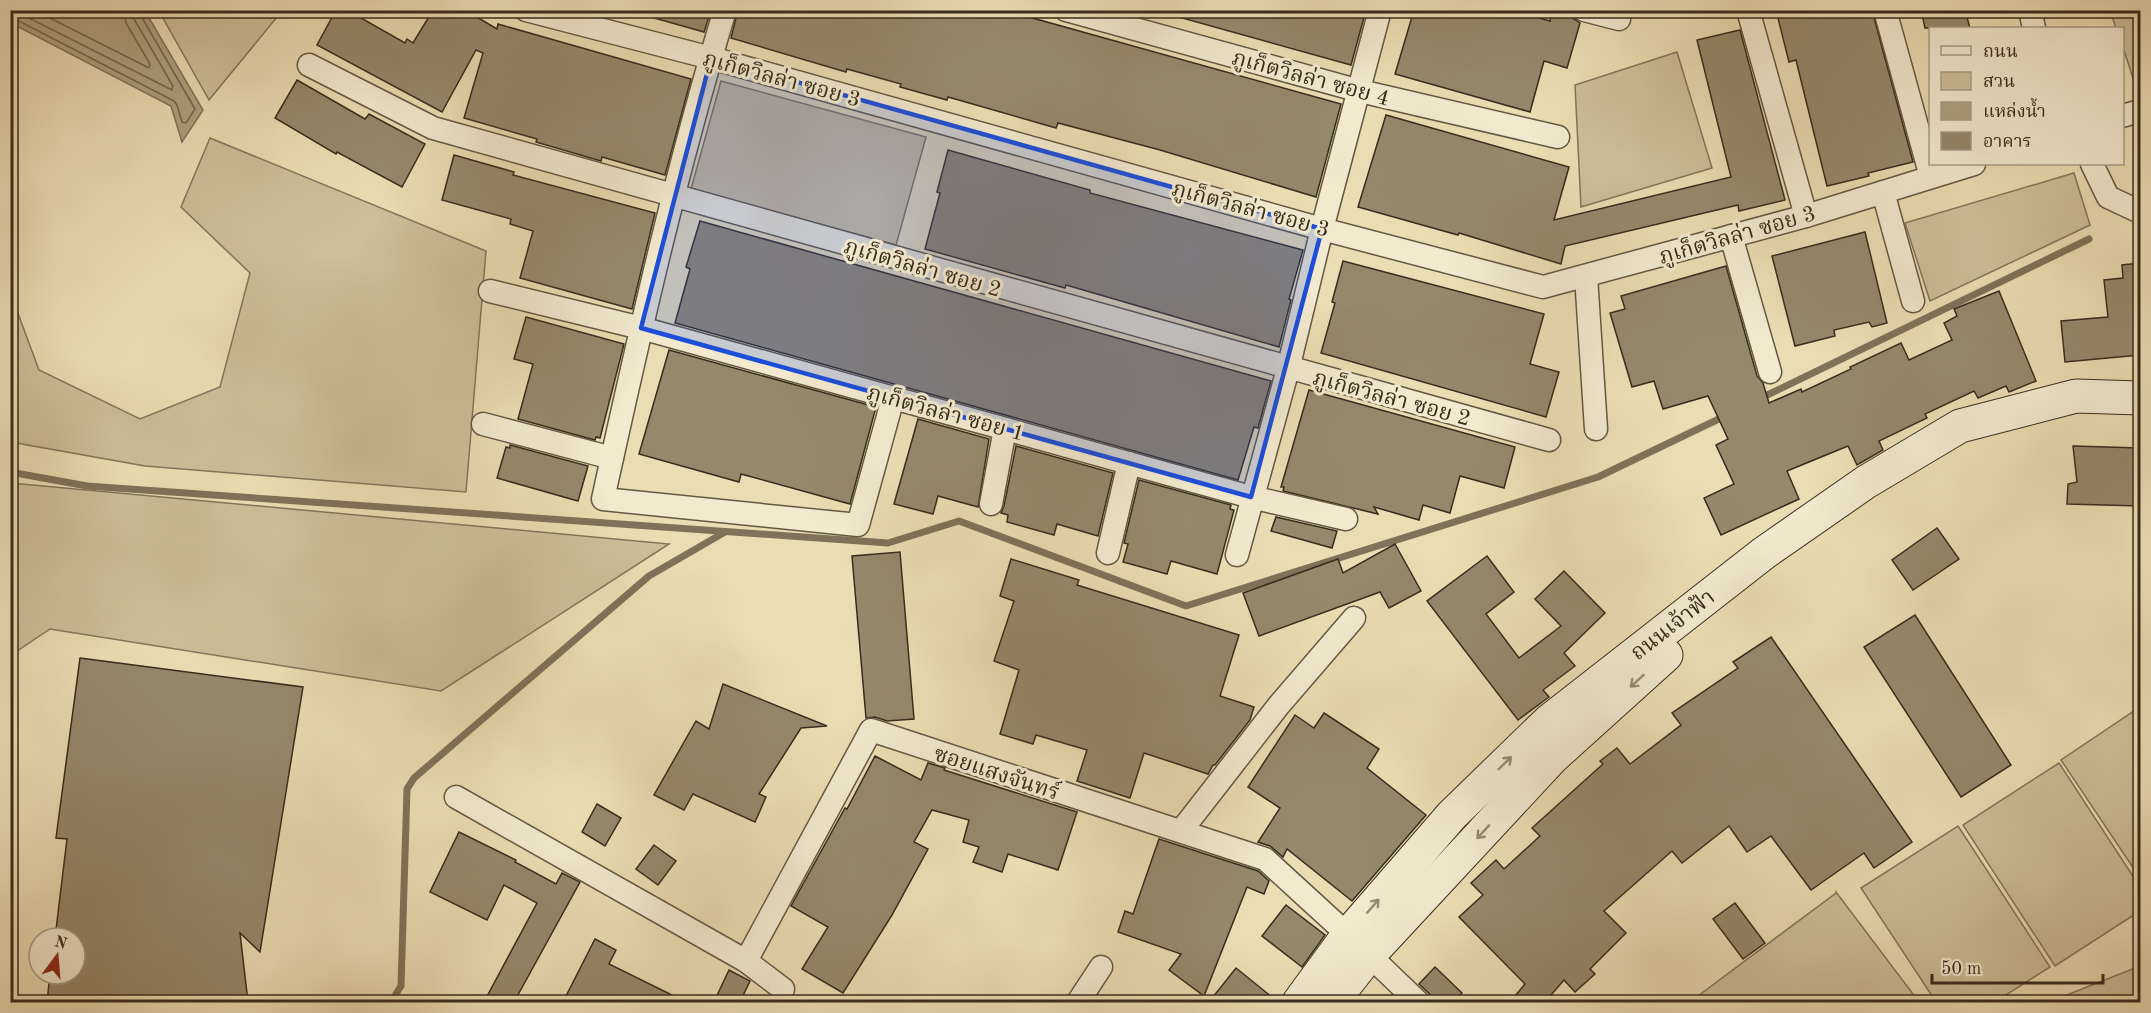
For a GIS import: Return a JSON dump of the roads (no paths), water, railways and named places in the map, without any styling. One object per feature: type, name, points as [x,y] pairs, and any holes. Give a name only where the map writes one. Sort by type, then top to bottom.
[{"type":"main road","name":"ถนนเจ้าฟ้า","points":[[1332,1002],[1358,945],[1452,815],[1549,721],[1764,553],[1866,482],[1960,426],[2076,396],[2140,398]]},
{"type":"main road","name":"ถนนเจ้าฟ้า","points":[[1299,1002],[1552,758],[1698,626],[1881,494],[1974,442],[2078,416],[2140,419]]},
{"type":"street","name":"ภูเก็ตวิลล่า ซอย 3","points":[[526,10],[711,58],[1322,229],[1543,287],[1806,216],[1971,165]]},
{"type":"street","points":[[725,10],[673,197],[603,499],[858,525],[893,398]]},
{"type":"street","name":"ภูเก็ตวิลล่า ซอย 4","points":[[1066,10],[1360,91],[1558,137]]},
{"type":"street","points":[[1236,555],[1288,369],[1322,229],[1380,10]]},
{"type":"street","points":[[1584,10],[1619,19]]},
{"type":"street","points":[[1748,10],[1806,216]]},
{"type":"street","points":[[1885,10],[1931,177]]},
{"type":"street","points":[[2030,10],[2034,27]]},
{"type":"street","name":"ภูเก็ตวิลล่า ซอย 2","points":[[309,65],[433,128],[1288,369],[1549,440]]},
{"type":"street","points":[[2124,115],[2140,111]]},
{"type":"street","points":[[2092,165],[2108,197],[2140,212]]},
{"type":"street","points":[[1883,192],[1913,301]]},
{"type":"street","points":[[1731,236],[1770,372]]},
{"type":"street","points":[[1586,276],[1596,429]]},
{"type":"street","name":"ภูเก็ตวิลล่า ซอย 1","points":[[490,291],[641,328],[1251,497],[1346,519]]},
{"type":"street","points":[[483,424],[612,458]]},
{"type":"street","points":[[991,504],[1005,429]]},
{"type":"street","points":[[1108,553],[1129,463]]},
{"type":"street","points":[[1181,831],[1279,705],[1354,618]]},
{"type":"street","name":"ซอยแสงจันทร์","points":[[746,961],[871,730],[1265,859],[1418,1002]]},
{"type":"street","points":[[456,797],[746,961],[783,989]]},
{"type":"street","points":[[1078,1002],[1101,967]]},
{"type":"water","points":[[10,11],[145,11],[203,110],[182,142],[171,106],[11,23]]},
{"type":"waterway","points":[[1759,399],[2089,239]]},
{"type":"waterway","points":[[10,472],[87,486],[888,543],[959,521],[1186,606],[1598,477],[1725,416]]},
{"type":"waterway","points":[[391,1002],[401,986],[407,789],[414,778],[649,576],[725,532]]}]
